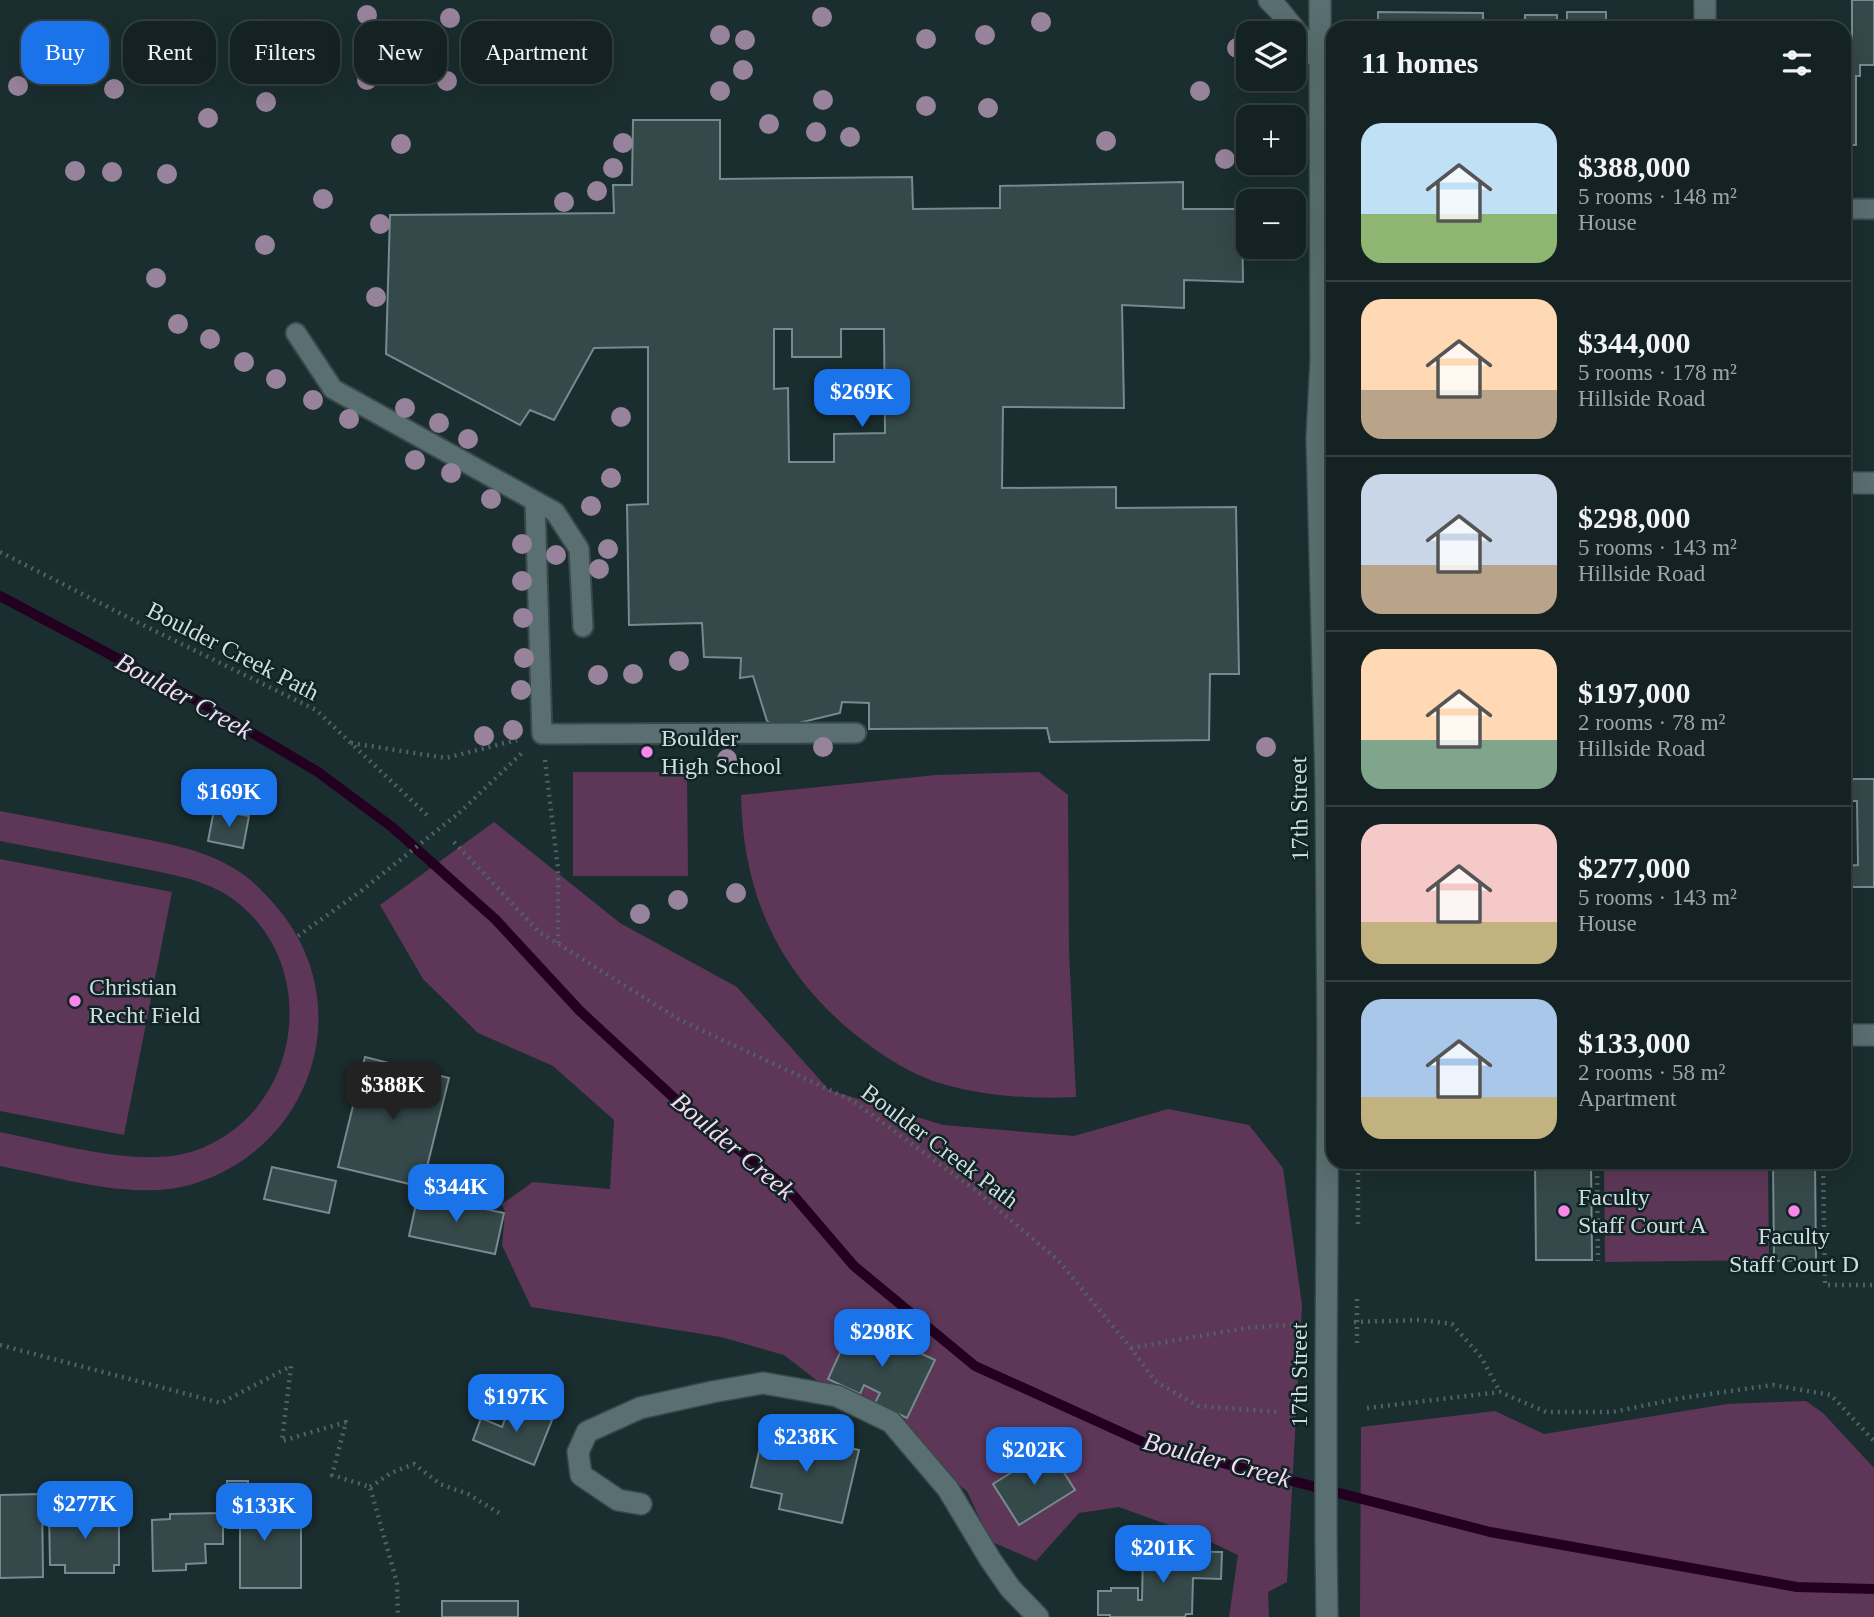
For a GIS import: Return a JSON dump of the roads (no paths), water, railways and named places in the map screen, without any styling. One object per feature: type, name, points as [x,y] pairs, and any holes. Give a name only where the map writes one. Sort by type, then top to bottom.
[{"type":"street","points":[[1269,0],[1320,61]]},
{"type":"street","name":"17th Street","points":[[1320,0],[1326,218]]},
{"type":"street","points":[[1705,0],[1705,21]]},
{"type":"street","name":"17th Street","points":[[1326,263],[1317,438],[1326,482]]},
{"type":"street","points":[[1851,483],[1874,483]]},
{"type":"street","points":[[1851,1035],[1874,1035]]},
{"type":"street","name":"17th Street","points":[[1326,1617],[1329,1169]]},
{"type":"street","points":[[641,1504],[618,1500],[581,1475],[578,1452],[587,1432],[640,1408],[763,1383],[837,1396],[891,1422],[948,1489],[1010,1588],[1038,1617]]},
{"type":"lane","points":[[1851,209],[1874,209]]},
{"type":"lane","points":[[296,333],[333,389],[555,512],[579,549],[583,626]]},
{"type":"lane","points":[[535,501],[542,734],[856,733]]},
{"type":"waterway","name":"Boulder Creek","points":[[0,596],[207,706],[318,772],[392,827],[495,919],[580,1011],[673,1097],[788,1189],[854,1266],[975,1366],[1145,1443],[1490,1532],[1797,1587],[1874,1589]]},
{"type":"place","name":"Boulder High School","points":[[647,752]]},
{"type":"place","name":"Christian Recht Field","points":[[75,1001]]},
{"type":"place","name":"Faculty Staff Court A","points":[[1564,1211]]},
{"type":"place","name":"Faculty Staff Court D","points":[[1794,1211]]}]
